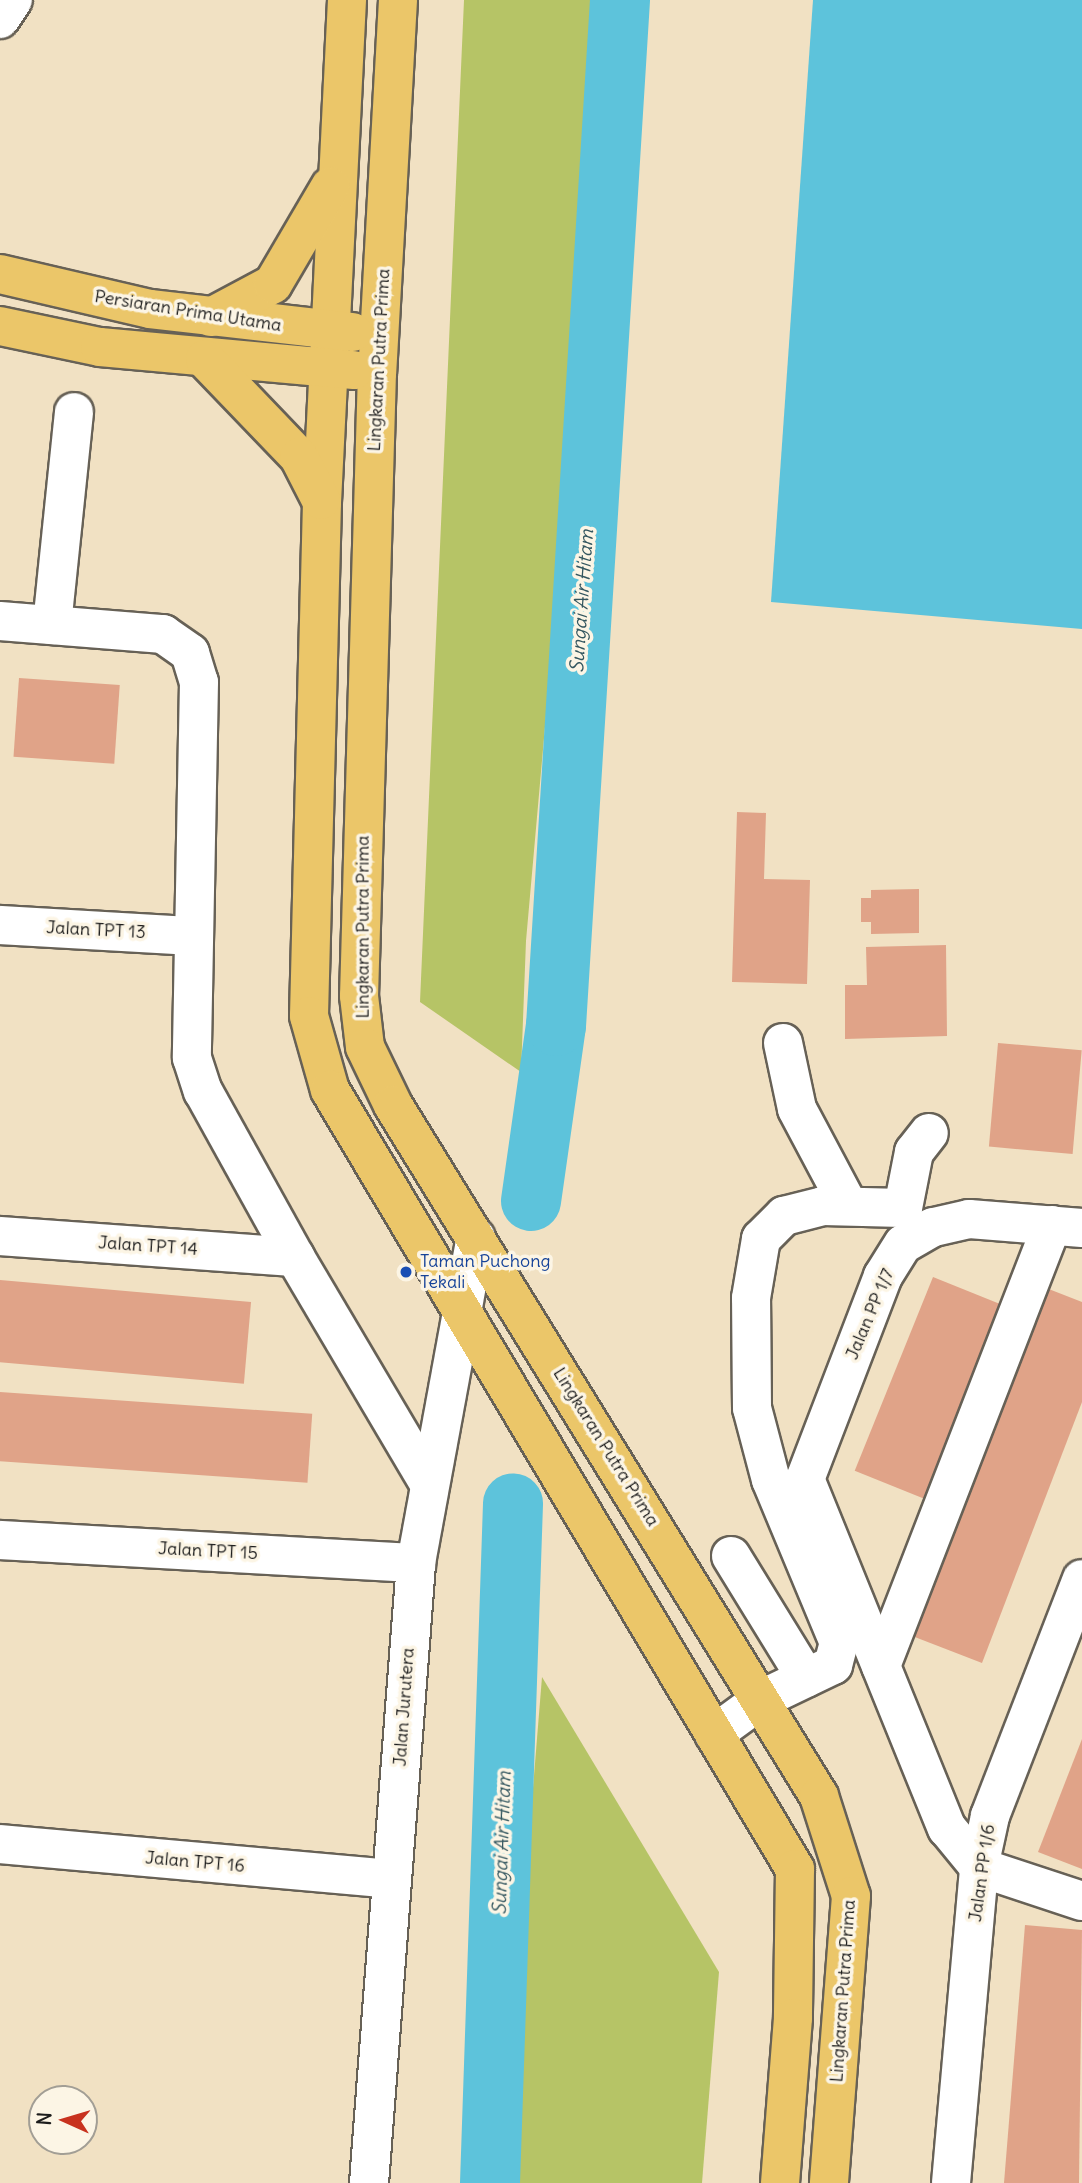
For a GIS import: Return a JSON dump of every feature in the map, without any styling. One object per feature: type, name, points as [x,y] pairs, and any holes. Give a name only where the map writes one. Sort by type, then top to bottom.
[{"type":"main road","points":[[347,0],[322,502],[309,1016],[330,1090],[795,1869],[793,2018],[780,2183]]},
{"type":"main road","name":"Lingkaran Putra Prima","points":[[398,0],[377,372],[359,996],[365,1047],[393,1105],[762,1699],[819,1796],[851,1896],[829,2183]]},
{"type":"main road","points":[[211,317],[273,284],[296,254],[337,175]]},
{"type":"main road","name":"Persiaran Prima Utama","points":[[0,274],[211,317],[328,349],[377,372]]},
{"type":"main road","name":"Persiaran Prima Utama","points":[[0,326],[100,347],[205,359],[328,349],[379,333]]},
{"type":"main road","points":[[205,359],[299,457],[322,502]]},
{"type":"street","points":[[0,19],[13,0]]},
{"type":"street","points":[[52,625],[75,412]]},
{"type":"street","points":[[0,621],[163,634],[190,653],[200,682],[192,936],[192,1058],[203,1091],[295,1257],[427,1480]]},
{"type":"street","name":"Jalan TPT 13","points":[[0,925],[192,936]]},
{"type":"street","points":[[783,1043],[797,1109],[848,1205]]},
{"type":"street","points":[[714,1734],[762,1699],[833,1665],[839,1643],[771,1480],[752,1408],[751,1298],[761,1239],[784,1216],[848,1205],[903,1208],[914,1152],[929,1133]]},
{"type":"street","name":"Jalan PP 1/7","points":[[881,1666],[805,1479],[883,1276],[903,1244],[933,1227],[969,1219],[1067,1227]]},
{"type":"street","points":[[1067,1227],[881,1666],[947,1828],[979,1867],[1082,1900]]},
{"type":"street","name":"Jalan TPT 14","points":[[0,1236],[295,1257]]},
{"type":"street","name":"Jalan Jurutera","points":[[369,2183],[416,1563],[427,1480],[460,1306],[477,1237]]},
{"type":"street","name":"Jalan TPT 15","points":[[0,1540],[416,1563]]},
{"type":"street","points":[[731,1556],[806,1678]]},
{"type":"street","name":"Jalan PP 1/6","points":[[951,2183],[979,1867],[990,1816],[1082,1579]]},
{"type":"street","name":"Jalan TPT 16","points":[[0,1844],[391,1879]]},
{"type":"green space","points":[[464,0],[600,0],[581,321],[526,941],[521,1072],[420,1002]]},
{"type":"green space","points":[[542,1677],[719,1972],[702,2183],[501,2183]]},
{"type":"water","points":[[813,0],[1082,0],[1082,629],[771,602]]},
{"type":"building","points":[[19,678],[120,685],[114,764],[13,757]]},
{"type":"building","points":[[737,812],[766,813],[764,879],[810,880],[807,984],[732,982]]},
{"type":"building","points":[[919,889],[919,933],[871,934],[871,922],[861,922],[861,898],[871,898],[871,890]]},
{"type":"building","points":[[946,945],[947,1036],[845,1039],[845,985],[867,985],[866,947]]},
{"type":"building","points":[[998,1043],[1082,1050],[1073,1154],[989,1147]]},
{"type":"building","points":[[933,1277],[1008,1307],[930,1501],[855,1471]]},
{"type":"building","points":[[0,1280],[251,1302],[244,1384],[0,1362]]},
{"type":"building","points":[[1041,1286],[1082,1302],[1082,1402],[982,1663],[907,1634]]},
{"type":"building","points":[[0,1392],[312,1414],[307,1483],[0,1461]]},
{"type":"building","points":[[1082,1739],[1082,1869],[1038,1852]]},
{"type":"building","points":[[1025,1925],[1082,1930],[1079,2183],[1004,2183]]},
{"type":"waterway","name":"Sungai Air Hitam","points":[[531,1201],[556,1026],[620,0]]},
{"type":"waterway","name":"Sungai Air Hitam","points":[[490,2183],[513,1503]]},
{"type":"place","name":"Taman Puchong Tekali","points":[[406,1272]]}]
